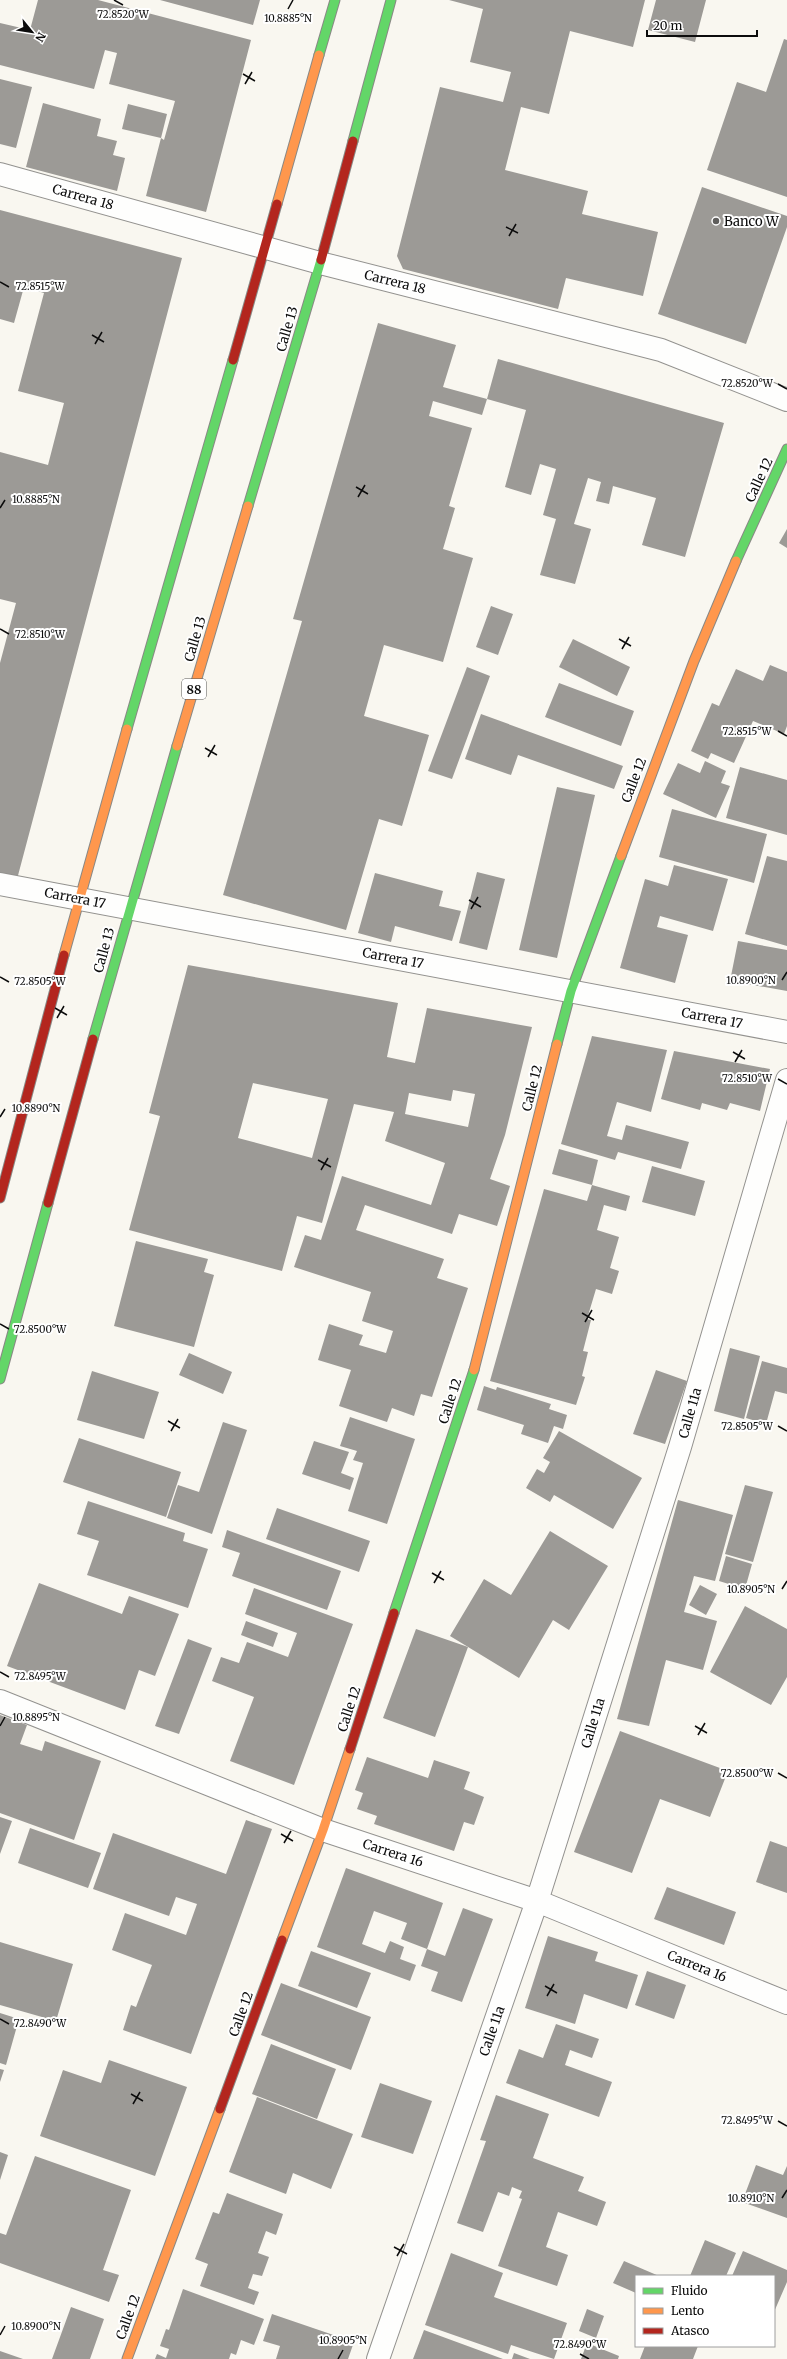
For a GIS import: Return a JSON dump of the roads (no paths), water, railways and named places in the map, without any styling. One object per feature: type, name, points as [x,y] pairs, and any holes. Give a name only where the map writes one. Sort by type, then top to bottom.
[{"type":"main road","points":[[0,1198],[79,899],[335,0]]},
{"type":"main road","name":"Calle 13","points":[[0,1379],[129,908],[320,263],[391,0]]},
{"type":"main road","name":"Calle 12","points":[[127,2359],[322,1830],[473,1373],[570,991],[694,661],[742,546],[787,449]]},
{"type":"street","name":"Carrera 18","points":[[0,174],[320,263],[661,350],[787,400]]},
{"type":"street","name":"Carrera 17","points":[[0,884],[787,1032]]},
{"type":"street","name":"Calle 11a","points":[[378,2359],[537,1901],[680,1447],[787,1080]]},
{"type":"street","name":"Carrera 16","points":[[0,1701],[322,1830],[537,1901],[787,2003]]},
{"type":"place","name":"Banco W","points":[[716,221]]}]
